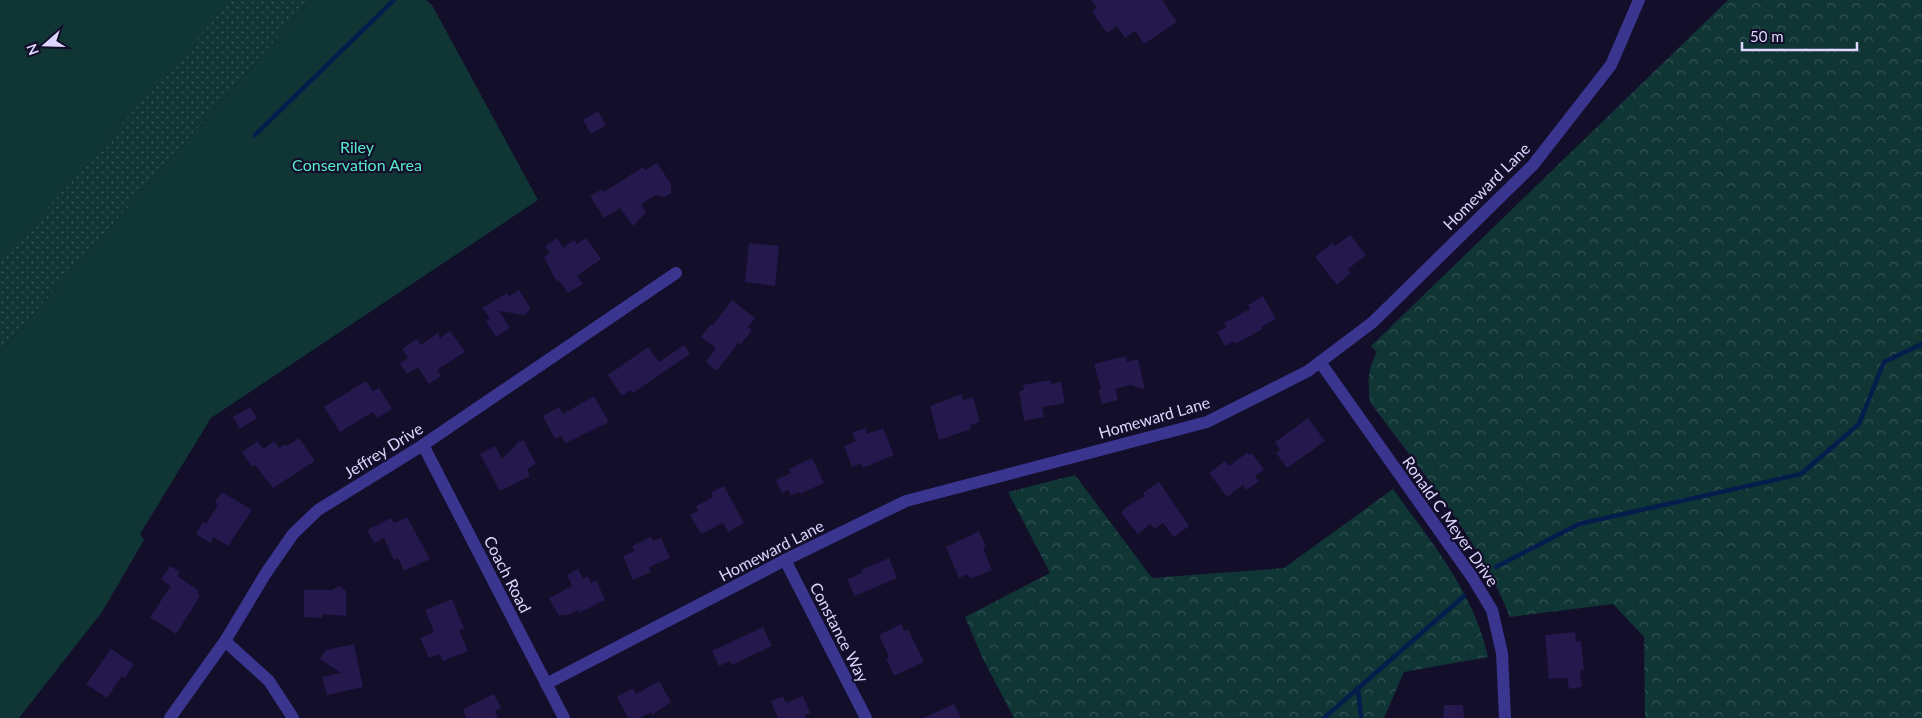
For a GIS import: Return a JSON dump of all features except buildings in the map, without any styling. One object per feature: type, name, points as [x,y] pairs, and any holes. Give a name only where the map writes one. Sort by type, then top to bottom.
[{"type":"street","name":"Homeward Lane","points":[[546,684],[785,560],[906,501],[1207,422],[1308,371],[1373,322],[1533,165],[1611,65],[1639,0]]},
{"type":"street","name":"Jeffrey Drive","points":[[170,718],[224,641],[266,573],[293,534],[318,510],[424,445],[676,273]]},
{"type":"street","name":"Ronald C Meyer Drive","points":[[1320,362],[1472,577],[1492,610],[1502,653],[1506,718]]},
{"type":"street","name":"Coach Road","points":[[424,445],[564,718]]},
{"type":"street","name":"Constance Way","points":[[785,560],[866,718]]},
{"type":"street","points":[[224,641],[269,681],[292,718]]},
{"type":"green space","points":[[0,0],[311,0],[0,352]]},
{"type":"green space","points":[[0,0],[231,0],[0,262]]},
{"type":"green space","name":"Riley Conservation Area","points":[[311,0],[426,0],[432,5],[538,200],[211,418],[140,534],[144,540],[102,612],[19,718],[0,718],[0,352]]},
{"type":"green space","points":[[1728,0],[1922,0],[1922,718],[1645,718],[1644,637],[1613,604],[1510,617],[1482,560],[1465,533],[1428,479],[1370,402],[1369,376],[1371,364],[1377,352],[1371,346]]},
{"type":"green space","points":[[1075,475],[1152,578],[1284,568],[1393,489],[1450,568],[1462,589],[1473,611],[1488,657],[1404,672],[1384,718],[1014,718],[982,657],[965,617],[1050,573],[1008,492]]},
{"type":"waterway","points":[[255,135],[394,0]]},
{"type":"waterway","points":[[1496,567],[1579,524],[1801,474],[1859,424],[1884,362],[1922,344]]},
{"type":"waterway","points":[[1324,718],[1464,596]]},
{"type":"waterway","points":[[1358,688],[1361,718]]}]
